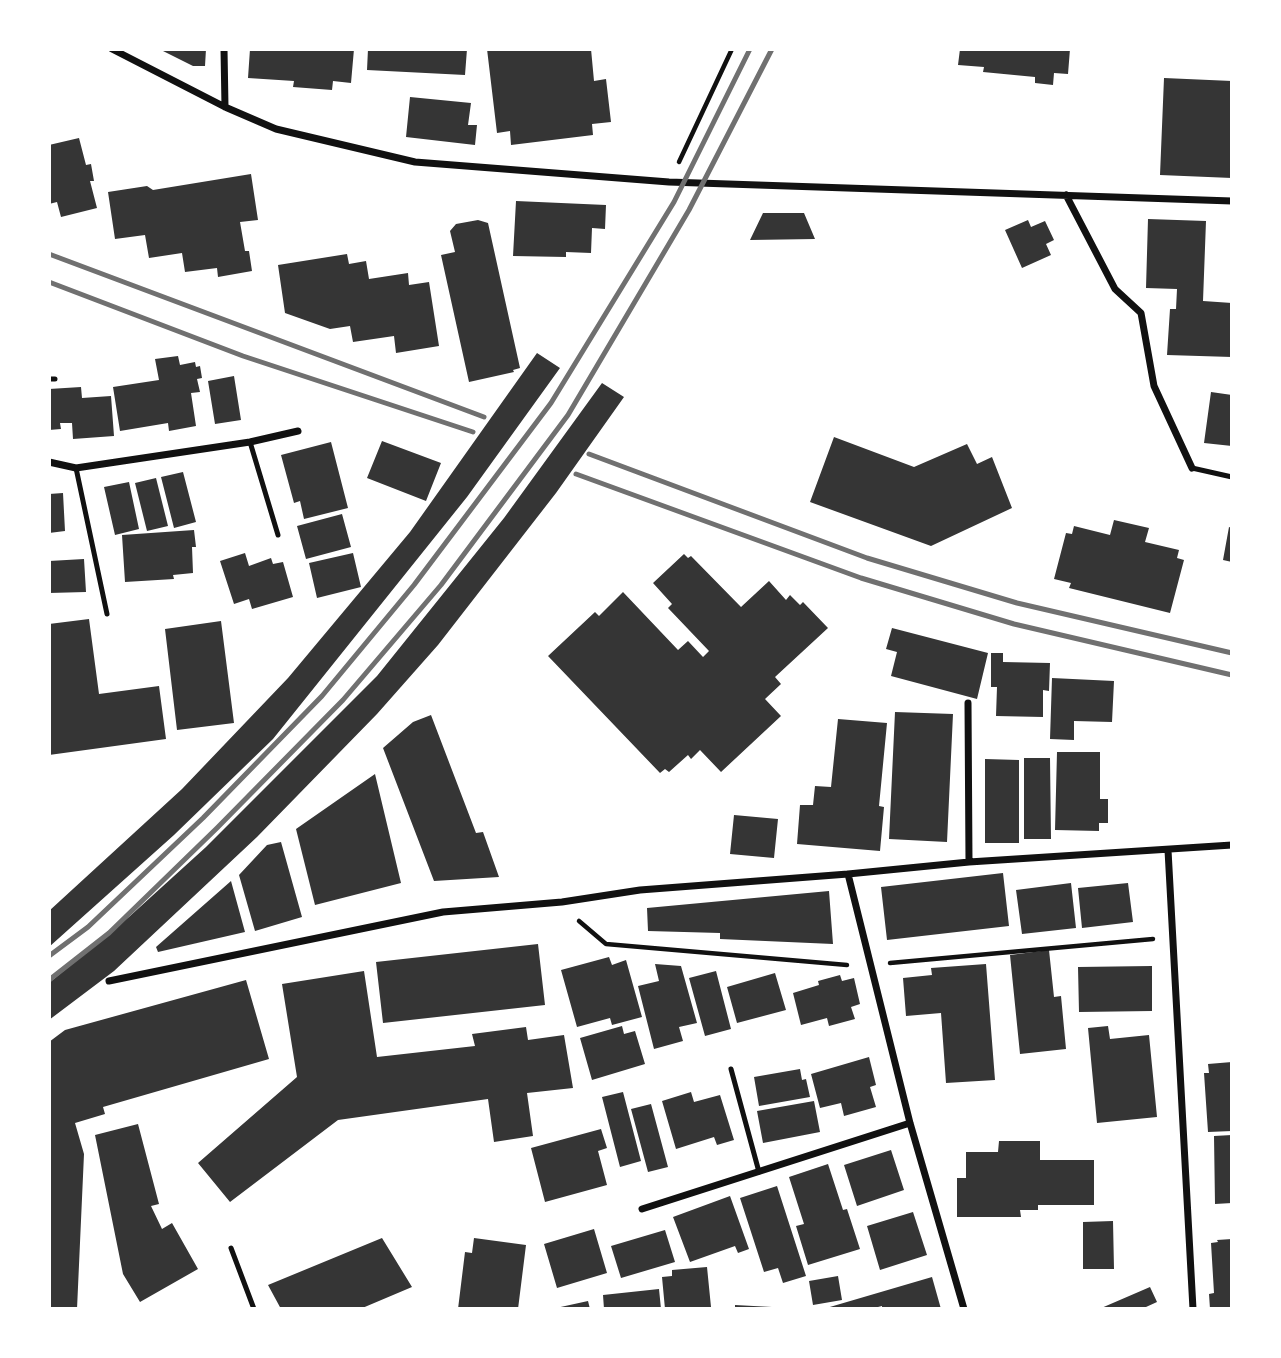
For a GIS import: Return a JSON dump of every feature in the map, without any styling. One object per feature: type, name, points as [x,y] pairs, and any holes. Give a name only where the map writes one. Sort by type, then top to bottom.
[{"type":"street","points":[[112,49],[225,107],[276,129],[415,162],[669,182],[1232,201]]},
{"type":"street","points":[[225,49],[225,107]]},
{"type":"street","points":[[1066,195],[1115,289],[1141,313],[1154,386],[1192,468]]},
{"type":"street","points":[[49,462],[76,468],[250,442],[298,431]]},
{"type":"street","points":[[968,703],[969,862]]},
{"type":"street","points":[[109,982],[443,912],[562,902],[640,890],[969,862],[1232,845]]},
{"type":"street","points":[[1168,850],[1193,1309]]},
{"type":"street","points":[[848,874],[910,1123],[964,1309]]},
{"type":"street","points":[[642,1209],[910,1123]]},
{"type":"lane","points":[[250,442],[278,535]]},
{"type":"lane","points":[[76,468],[107,614]]},
{"type":"lane","points":[[1192,468],[1232,477]]},
{"type":"lane","points":[[731,1069],[759,1172]]},
{"type":"lane","points":[[231,1248],[254,1309]]},
{"type":"path","points":[[669,182],[732,49]]},
{"type":"path","points":[[562,902],[571,915],[606,944],[872,968],[902,961],[1172,937]]},
{"type":"building","points":[[159,49],[206,49],[205,66],[193,66]]},
{"type":"building","points":[[250,49],[354,49],[351,83],[333,81],[332,90],[293,87],[294,81],[248,78]]},
{"type":"building","points":[[368,49],[467,49],[465,75],[367,70]]},
{"type":"building","points":[[487,49],[591,49],[594,81],[606,79],[611,122],[592,124],[593,135],[511,145],[510,131],[497,133]]},
{"type":"building","points":[[960,49],[1070,49],[1068,74],[1054,73],[1053,85],[1035,83],[1035,77],[983,72],[984,67],[958,65]]},
{"type":"building","points":[[1164,78],[1232,81],[1232,178],[1160,175]]},
{"type":"building","points":[[410,97],[471,103],[468,125],[477,125],[475,145],[406,137]]},
{"type":"building","points":[[79,138],[86,165],[91,164],[94,181],[90,181],[97,208],[61,217],[57,202],[49,204],[49,145]]},
{"type":"building","points":[[251,174],[258,220],[240,222],[252,271],[218,277],[217,268],[185,272],[182,253],[149,258],[145,235],[115,239],[108,192],[147,186],[153,190]]},
{"type":"building","points":[[516,201],[606,205],[605,229],[592,228],[591,253],[566,252],[566,257],[513,256]]},
{"type":"building","points":[[763,213],[804,213],[815,239],[750,240]]},
{"type":"building","points":[[1148,219],[1206,221],[1203,301],[1232,303],[1232,357],[1167,355],[1170,309],[1176,309],[1177,289],[1146,288]]},
{"type":"building","points":[[478,220],[488,223],[520,368],[513,370],[514,372],[469,382],[441,255],[455,252],[450,231],[456,224]]},
{"type":"building","points":[[1028,220],[1031,227],[1045,221],[1054,240],[1046,244],[1051,255],[1022,268],[1005,230]]},
{"type":"building","points":[[347,254],[349,264],[366,261],[369,279],[408,273],[409,285],[429,282],[439,346],[396,353],[394,336],[353,342],[350,326],[330,329],[285,313],[278,265]]},
{"type":"building","points":[[537,353],[560,368],[467,497],[273,739],[174,835],[49,947],[49,911],[182,789],[288,678],[410,532]]},
{"type":"building","points":[[178,356],[180,365],[195,362],[196,367],[200,366],[202,378],[197,379],[200,392],[191,393],[196,426],[169,431],[168,423],[120,431],[113,387],[159,380],[155,359]]},
{"type":"building","points":[[234,376],[241,420],[215,424],[208,381]]},
{"type":"building","points":[[602,383],[624,397],[556,493],[438,645],[377,714],[257,837],[114,971],[49,1020],[49,983],[130,916],[206,847],[377,676],[504,518]]},
{"type":"building","points":[[81,387],[82,398],[111,396],[114,436],[73,439],[72,423],[60,423],[61,429],[49,430],[49,389]]},
{"type":"building","points":[[1211,392],[1232,395],[1232,446],[1204,443]]},
{"type":"building","points":[[834,437],[914,467],[967,444],[977,464],[992,457],[1012,508],[931,546],[810,502]]},
{"type":"building","points":[[382,441],[441,463],[426,501],[367,478]]},
{"type":"building","points":[[331,442],[348,508],[304,519],[300,501],[294,503],[281,455]]},
{"type":"building","points":[[183,472],[196,522],[174,528],[161,477]]},
{"type":"building","points":[[156,478],[168,526],[147,531],[135,483]]},
{"type":"building","points":[[129,482],[139,529],[115,535],[104,487]]},
{"type":"building","points":[[63,493],[65,531],[49,533],[49,494]]},
{"type":"building","points":[[342,514],[351,547],[306,559],[297,526]]},
{"type":"building","points":[[1114,520],[1149,528],[1145,542],[1179,550],[1177,558],[1184,560],[1170,613],[1069,588],[1071,583],[1054,579],[1066,533],[1072,534],[1074,526],[1110,535]]},
{"type":"building","points":[[1229,527],[1232,528],[1232,562],[1223,560]]},
{"type":"building","points":[[194,530],[196,547],[192,547],[193,573],[173,575],[174,579],[125,582],[122,535]]},
{"type":"building","points":[[245,553],[249,566],[271,558],[273,564],[283,562],[293,597],[252,609],[249,599],[234,604],[220,561]]},
{"type":"building","points":[[353,553],[361,587],[317,598],[309,563]]},
{"type":"building","points":[[684,554],[688,558],[691,556],[741,607],[769,581],[786,600],[790,595],[800,605],[803,602],[828,628],[775,677],[781,684],[765,699],[781,716],[721,772],[700,750],[691,759],[688,755],[669,772],[665,769],[660,773],[548,656],[595,612],[599,616],[623,592],[678,650],[688,641],[703,657],[709,651],[668,608],[672,604],[653,583]]},
{"type":"building","points":[[84,559],[86,592],[49,593],[49,561]]},
{"type":"building","points":[[89,619],[99,694],[159,686],[166,739],[49,755],[49,624]]},
{"type":"building","points":[[221,621],[234,723],[177,730],[165,629]]},
{"type":"building","points":[[892,628],[988,653],[977,699],[891,676],[897,652],[886,649]]},
{"type":"building","points":[[991,653],[1003,653],[1003,662],[1050,663],[1049,691],[1043,690],[1043,717],[996,716],[997,687],[991,687]]},
{"type":"building","points":[[1052,678],[1114,681],[1112,722],[1074,721],[1074,740],[1050,739]]},
{"type":"building","points":[[895,712],[953,714],[947,842],[889,839]]},
{"type":"building","points":[[431,715],[476,833],[483,832],[499,877],[434,881],[383,748],[413,722]]},
{"type":"building","points":[[838,719],[887,723],[879,806],[884,807],[880,851],[797,844],[800,805],[813,805],[815,786],[831,787]]},
{"type":"building","points":[[1057,752],[1100,752],[1100,799],[1108,799],[1108,823],[1099,823],[1099,831],[1055,830]]},
{"type":"building","points":[[1024,758],[1050,758],[1051,839],[1024,839]]},
{"type":"building","points":[[985,759],[1019,760],[1019,843],[985,843]]},
{"type":"building","points":[[375,774],[401,883],[315,905],[296,829]]},
{"type":"building","points":[[734,815],[778,819],[774,858],[730,854]]},
{"type":"building","points":[[281,842],[302,917],[255,931],[239,875],[267,845]]},
{"type":"building","points":[[1003,873],[1009,926],[887,940],[881,887]]},
{"type":"building","points":[[231,881],[245,932],[158,952],[156,947]]},
{"type":"building","points":[[1071,883],[1076,928],[1022,934],[1016,890]]},
{"type":"building","points":[[1128,883],[1133,922],[1082,928],[1078,888]]},
{"type":"building","points":[[829,891],[833,944],[720,939],[720,933],[648,931],[647,908]]},
{"type":"building","points":[[538,944],[545,1005],[383,1023],[376,962]]},
{"type":"building","points":[[1049,950],[1054,997],[1061,996],[1066,1049],[1020,1054],[1010,955]]},
{"type":"building","points":[[609,957],[612,965],[626,960],[642,1017],[612,1025],[610,1018],[577,1027],[561,970]]},
{"type":"building","points":[[655,964],[681,966],[697,1023],[679,1027],[683,1041],[654,1049],[638,986],[659,981]]},
{"type":"building","points":[[986,964],[995,1080],[946,1083],[941,1013],[906,1016],[903,978],[932,975],[931,968]]},
{"type":"building","points":[[1152,966],[1152,1011],[1079,1012],[1078,967]]},
{"type":"building","points":[[364,971],[377,1057],[475,1046],[472,1034],[526,1027],[528,1040],[564,1035],[573,1088],[527,1093],[533,1136],[494,1142],[488,1099],[338,1120],[230,1202],[198,1163],[297,1077],[282,984]]},
{"type":"building","points":[[716,971],[731,1029],[705,1036],[689,978]]},
{"type":"building","points":[[775,973],[786,1010],[737,1023],[727,987]]},
{"type":"building","points":[[840,975],[842,981],[854,978],[860,1004],[851,1007],[855,1019],[829,1026],[827,1018],[801,1025],[793,993],[819,985],[818,981]]},
{"type":"building","points":[[246,980],[269,1059],[103,1107],[105,1114],[75,1123],[84,1154],[77,1309],[49,1309],[49,1042],[65,1030]]},
{"type":"building","points":[[622,1026],[624,1034],[635,1031],[645,1064],[592,1080],[580,1038]]},
{"type":"building","points":[[1108,1026],[1110,1039],[1149,1035],[1157,1117],[1097,1123],[1088,1028]]},
{"type":"building","points":[[869,1057],[876,1085],[870,1087],[876,1107],[844,1116],[841,1103],[820,1108],[811,1074]]},
{"type":"building","points":[[1232,1062],[1232,1131],[1208,1132],[1204,1073],[1209,1073],[1208,1064]]},
{"type":"building","points":[[800,1069],[802,1080],[806,1079],[810,1097],[759,1106],[754,1077]]},
{"type":"building","points":[[623,1092],[641,1161],[620,1167],[602,1097]]},
{"type":"building","points":[[691,1092],[694,1102],[720,1095],[734,1140],[717,1145],[714,1137],[676,1149],[662,1101]]},
{"type":"building","points":[[814,1101],[820,1132],[763,1143],[757,1111]]},
{"type":"building","points":[[651,1104],[668,1167],[648,1172],[631,1109]]},
{"type":"building","points":[[138,1124],[159,1204],[151,1206],[162,1229],[172,1223],[198,1269],[140,1302],[123,1274],[95,1135]]},
{"type":"building","points":[[601,1129],[607,1148],[598,1151],[607,1185],[545,1202],[531,1148]]},
{"type":"building","points":[[1232,1135],[1232,1203],[1215,1204],[1214,1136]]},
{"type":"building","points":[[999,1141],[1040,1141],[1040,1160],[1094,1160],[1094,1205],[1038,1205],[1038,1210],[1020,1210],[1021,1217],[957,1217],[957,1178],[966,1178],[966,1152],[998,1152]]},
{"type":"building","points":[[891,1150],[904,1190],[857,1206],[844,1165]]},
{"type":"building","points":[[828,1164],[843,1210],[847,1209],[860,1249],[808,1265],[796,1226],[804,1224],[789,1177]]},
{"type":"building","points":[[777,1186],[806,1276],[783,1283],[778,1268],[764,1272],[740,1198]]},
{"type":"building","points":[[730,1196],[749,1249],[738,1253],[735,1246],[690,1262],[673,1217]]},
{"type":"building","points":[[913,1212],[927,1255],[880,1270],[867,1226]]},
{"type":"building","points":[[1113,1221],[1114,1269],[1083,1269],[1083,1222]]},
{"type":"building","points":[[594,1229],[607,1273],[557,1288],[544,1244]]},
{"type":"building","points":[[665,1230],[675,1262],[621,1278],[611,1246]]},
{"type":"building","points":[[382,1238],[412,1287],[360,1309],[281,1309],[268,1285]]},
{"type":"building","points":[[474,1238],[526,1245],[518,1309],[458,1309],[465,1252],[472,1253]]},
{"type":"building","points":[[1232,1239],[1232,1309],[1210,1309],[1209,1294],[1214,1293],[1211,1243]]},
{"type":"building","points":[[707,1267],[711,1307],[665,1309],[662,1277],[672,1276],[672,1270]]},
{"type":"building","points":[[838,1276],[842,1300],[813,1305],[809,1281]]},
{"type":"building","points":[[932,1277],[941,1309],[882,1309],[882,1306],[870,1309],[823,1309]]},
{"type":"building","points":[[1150,1287],[1157,1302],[1146,1309],[1099,1309]]},
{"type":"building","points":[[659,1289],[661,1309],[604,1309],[603,1295]]},
{"type":"building","points":[[588,1301],[590,1309],[556,1309],[556,1308]]},
{"type":"building","points":[[735,1305],[772,1307],[772,1309],[735,1309]]},
{"type":"railway","points":[[49,956],[88,927],[203,818],[322,696],[414,585],[551,403],[674,202],[750,49]]},
{"type":"railway","points":[[49,980],[109,933],[217,828],[343,700],[441,585],[568,415],[689,210],[772,49]]},
{"type":"railway","points":[[49,254],[484,417]]},
{"type":"railway","points":[[49,282],[243,356],[473,432]]},
{"type":"railway","points":[[589,454],[867,558],[1017,603],[1232,653]]},
{"type":"railway","points":[[576,474],[861,578],[1014,624],[1232,675]]}]
